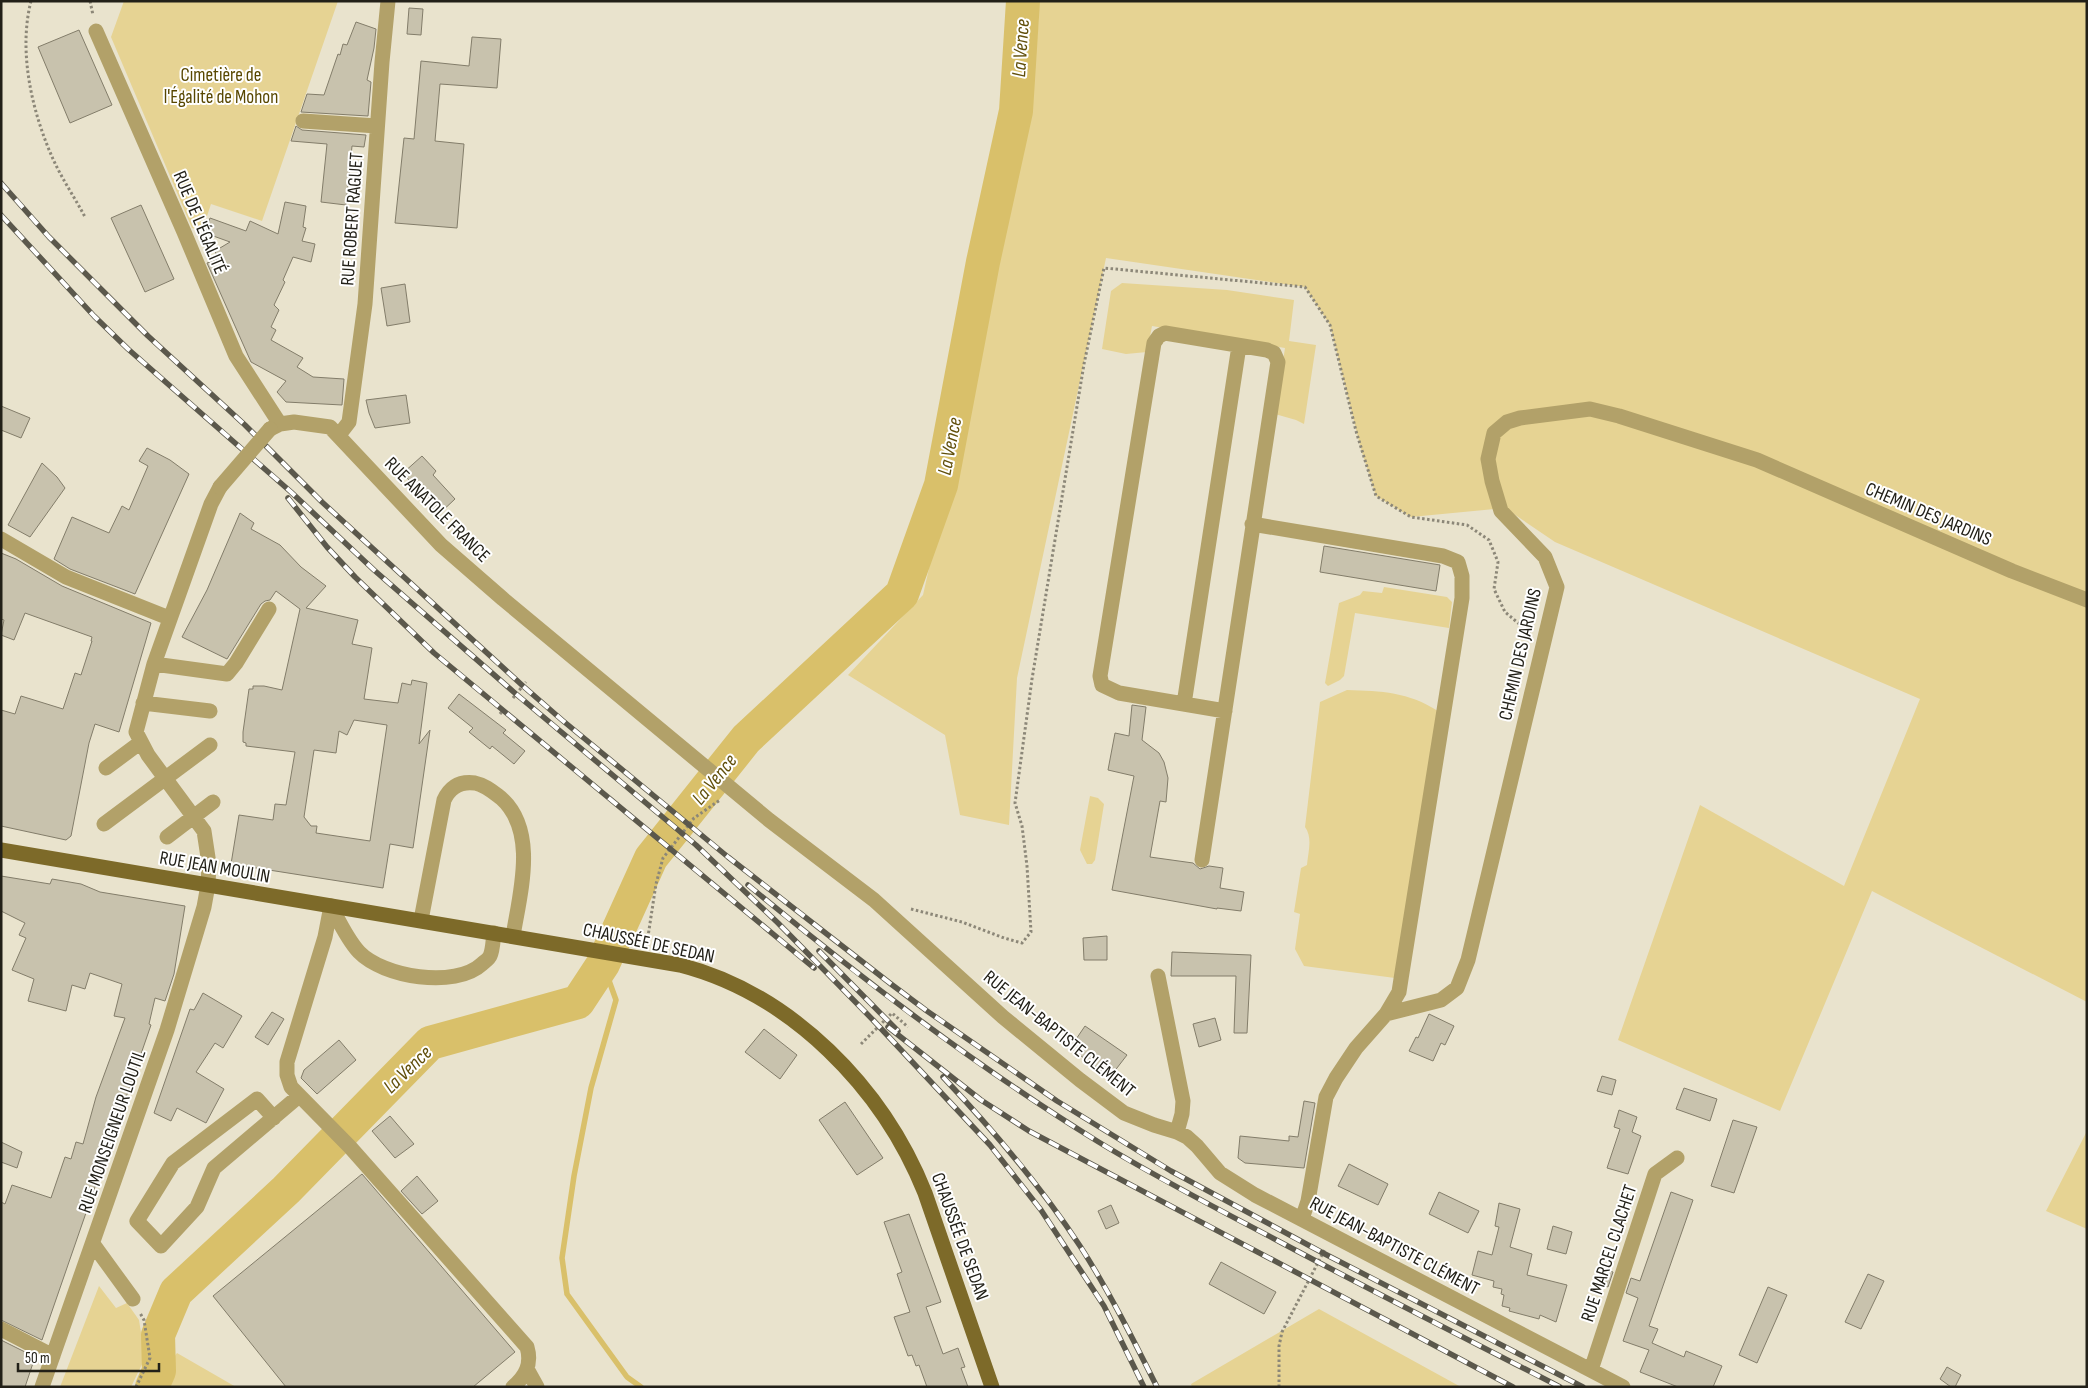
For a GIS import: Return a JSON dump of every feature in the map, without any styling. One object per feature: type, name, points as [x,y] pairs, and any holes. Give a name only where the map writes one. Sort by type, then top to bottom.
[{"type":"main road","name":"RUE JEAN MOULIN","points":[[1,850],[208,886],[422,920]]},
{"type":"main road","name":"CHAUSSÉE DE SEDAN","points":[[422,920],[698,970],[737,985],[763,999],[813,1037],[832,1054],[875,1104],[892,1127],[914,1165],[992,1387]]},
{"type":"street","name":"RUE ROBERT RAGUET","points":[[339,435],[349,422],[365,304],[377,126],[388,1]]},
{"type":"street","name":"RUE DE L'ÉGALITÉ","points":[[96,31],[236,356],[275,426]]},
{"type":"street","points":[[303,121],[377,126]]},
{"type":"street","points":[[1202,860],[1278,362],[1274,353],[1267,350],[1165,333],[1159,336],[1154,343],[1100,676],[1102,685],[1119,693],[1224,711]]},
{"type":"street","points":[[1184,704],[1239,346]]},
{"type":"street","name":"CHEMIN DES JARDINS","points":[[1386,1014],[1441,1000],[1457,988],[1468,960],[1557,587],[1545,556],[1501,511],[1492,482],[1488,459],[1494,433],[1507,422],[1520,418],[1590,409],[1619,416],[1756,460],[2012,571],[2087,600]]},
{"type":"street","name":"RUE ANATOLE FRANCE","points":[[275,426],[294,422],[330,427],[441,545],[695,759],[730,795]]},
{"type":"street","points":[[106,768],[141,742],[136,732],[154,664],[211,504],[220,488],[275,426]]},
{"type":"street","points":[[1252,524],[1443,556],[1458,562],[1462,576],[1462,598],[1399,992],[1386,1014],[1356,1048],[1326,1097],[1308,1200],[1302,1219]]},
{"type":"street","points":[[1,539],[66,577],[169,618]]},
{"type":"street","points":[[154,664],[227,674],[236,663],[269,609]]},
{"type":"street","points":[[143,703],[210,711]]},
{"type":"street","name":"RUE MONSEIGNEUR LOUTIL","points":[[42,1387],[94,1244],[167,1030],[204,907],[208,886],[209,864],[204,831],[148,756],[141,742]]},
{"type":"street","points":[[104,824],[210,745]]},
{"type":"street","points":[[422,920],[444,800],[448,791],[455,786],[474,783],[483,785],[504,801],[518,822],[522,833],[524,855],[513,936]]},
{"type":"street","name":"RUE JEAN-BAPTISTE CLÉMENT","points":[[730,795],[874,900],[1004,1017],[1080,1080],[1124,1113],[1177,1132],[1197,1146],[1220,1173],[1234,1183],[1623,1387]]},
{"type":"street","points":[[167,837],[213,802]]},
{"type":"street","points":[[331,906],[359,952],[373,963],[391,971],[415,976],[457,976],[478,967],[490,956],[494,933]]},
{"type":"street","points":[[331,906],[325,937],[287,1062],[287,1075],[290,1087],[350,1147],[527,1348],[530,1357],[527,1369],[522,1380],[513,1387]]},
{"type":"street","points":[[1158,976],[1183,1101],[1177,1132]]},
{"type":"street","points":[[274,1118],[257,1099],[173,1163],[137,1221],[161,1246],[197,1207],[214,1168],[274,1118],[300,1096]]},
{"type":"street","name":"RUE MARCEL CLACHET","points":[[1591,1370],[1655,1174],[1677,1158]]},
{"type":"street","points":[[94,1244],[133,1299]]},
{"type":"street","points":[[1,1329],[53,1356]]},
{"type":"street","points":[[527,1369],[537,1387]]},
{"type":"path","points":[[31,1],[27,24],[29,90],[53,160],[85,217]]},
{"type":"path","points":[[909,909],[962,922],[1022,943],[1030,932],[1027,866],[1022,826],[1015,803],[1032,679],[1084,364],[1104,268],[1305,287],[1330,324],[1356,431],[1376,496],[1411,517],[1466,525],[1489,540],[1498,562],[1494,588],[1505,612],[1530,633],[1544,641]]},
{"type":"path","points":[[513,698],[526,682]]},
{"type":"path","points":[[500,714],[504,709]]},
{"type":"path","points":[[638,958],[663,858],[694,818],[730,795]]},
{"type":"path","points":[[861,1044],[892,1014],[908,1027]]},
{"type":"path","points":[[1278,1387],[1279,1346],[1282,1332],[1332,1235]]},
{"type":"path","points":[[133,1299],[144,1320],[150,1358],[136,1387]]},
{"type":"green space","name":"Cimetière de l'Égalité de Mohon","points":[[124,1],[338,1],[262,221],[211,204],[202,231],[192,228],[111,37]]},
{"type":"green space","points":[[1039,1],[2087,1],[2087,1002],[1872,891],[1780,1111],[1618,1040],[1700,805],[1844,886],[1920,699],[1555,542],[1505,508],[1411,517],[1376,496],[1361,449],[1330,325],[1305,287],[1106,258],[1017,678],[1009,825],[960,815],[945,735],[848,675],[923,595],[1026,138],[1038,29]]},
{"type":"green space","points":[[1122,283],[1227,290],[1294,300],[1289,341],[1316,345],[1304,424],[1275,414],[1285,348],[1152,326],[1147,352],[1126,354],[1102,349],[1111,291]]},
{"type":"green space","points":[[1384,587],[1447,597],[1452,602],[1449,628],[1355,613],[1344,676],[1328,686],[1325,683],[1339,603],[1360,595],[1363,591],[1382,593]]},
{"type":"green space","points":[[1347,690],[1372,691],[1405,696],[1438,711],[1395,978],[1304,966],[1295,949],[1300,914],[1294,912],[1301,868],[1307,865],[1309,850],[1309,836],[1305,827],[1320,702]]},
{"type":"green space","points":[[1090,796],[1098,798],[1104,804],[1095,860],[1092,864],[1087,864],[1080,850]]},
{"type":"green space","points":[[2087,1131],[2087,1229],[2046,1211]]},
{"type":"green space","points":[[99,1286],[116,1308],[127,1303],[139,1320],[145,1358],[131,1387],[60,1387]]},
{"type":"green space","points":[[1319,1309],[1461,1387],[1192,1387],[1191,1384]]},
{"type":"green space","points":[[177,1353],[236,1387],[152,1387]]},
{"type":"building","points":[[409,8],[423,9],[421,35],[407,34]]},
{"type":"building","points":[[356,22],[376,29],[367,80],[371,82],[368,116],[301,112],[307,94],[324,95],[338,54],[340,55],[343,44],[347,45]]},
{"type":"building","points":[[79,30],[112,105],[70,123],[38,47]]},
{"type":"building","points":[[472,37],[501,39],[497,88],[440,84],[435,141],[464,144],[457,228],[395,223],[404,138],[414,139],[421,61],[469,66]]},
{"type":"building","points":[[296,126],[302,130],[366,135],[364,147],[352,146],[346,205],[321,202],[327,144],[291,141]]},
{"type":"building","points":[[285,202],[306,206],[303,227],[306,228],[302,241],[315,244],[311,262],[293,257],[283,280],[285,282],[274,305],[279,310],[271,327],[276,330],[271,340],[303,358],[297,367],[313,377],[344,379],[342,405],[286,402],[277,392],[286,381],[251,362],[207,263],[218,259],[215,251],[230,242],[205,233],[210,218],[246,231],[250,221],[278,234]]},
{"type":"building","points":[[141,205],[174,279],[145,292],[111,218]]},
{"type":"building","points":[[405,284],[410,322],[387,326],[381,288]]},
{"type":"building","points":[[406,395],[410,423],[375,428],[366,400]]},
{"type":"building","points":[[1,406],[30,418],[21,438],[1,430]]},
{"type":"building","points":[[147,448],[170,460],[189,474],[135,594],[70,569],[54,559],[72,517],[109,533],[122,506],[129,510],[148,466],[139,461]]},
{"type":"building","points":[[422,456],[436,471],[433,475],[455,499],[438,515],[403,473]]},
{"type":"building","points":[[42,463],[57,477],[65,488],[30,537],[8,525]]},
{"type":"building","points":[[240,513],[254,523],[251,529],[280,545],[301,567],[326,586],[306,608],[358,620],[352,644],[372,648],[364,699],[398,703],[402,683],[411,685],[412,680],[427,683],[419,744],[430,730],[413,848],[390,844],[383,888],[231,864],[239,815],[273,820],[275,804],[286,805],[295,752],[246,746],[246,743],[243,742],[243,732],[249,689],[253,689],[253,686],[264,686],[282,690],[300,609],[276,591],[270,600],[261,604],[227,659],[182,637],[207,590]],"holes":[[[354,720],[387,725],[370,841],[316,833],[317,826],[311,826],[304,817],[314,750],[336,753],[339,731],[347,735]]]},
{"type":"building","points":[[1324,546],[1440,565],[1436,591],[1320,572]]},
{"type":"building","points":[[1,553],[16,559],[62,586],[151,623],[119,732],[95,724],[89,743],[71,836],[66,840],[1,826],[1,710],[15,714],[21,696],[63,709],[75,673],[81,675],[92,637],[25,613],[14,640],[1,635],[4,620],[1,619]]},
{"type":"building","points":[[459,694],[506,730],[503,733],[525,751],[514,764],[492,746],[490,749],[469,732],[473,728],[448,708]]},
{"type":"building","points":[[1132,705],[1146,707],[1142,740],[1159,753],[1164,762],[1168,778],[1166,802],[1160,801],[1150,857],[1193,863],[1200,869],[1209,866],[1223,868],[1220,888],[1244,892],[1241,911],[1217,909],[1112,890],[1134,776],[1108,770],[1115,733],[1129,736]]},
{"type":"building","points":[[1,876],[50,884],[52,879],[81,884],[100,892],[185,906],[174,974],[165,1001],[155,998],[149,1024],[151,1025],[42,1340],[1,1320],[1,1202],[5,1204],[12,1185],[51,1198],[65,1157],[71,1159],[76,1142],[83,1144],[96,1097],[125,1018],[114,1016],[122,984],[90,973],[85,989],[72,985],[66,1011],[28,1001],[34,979],[12,970],[26,938],[19,935],[25,923],[1,911]]},
{"type":"building","points":[[1107,936],[1107,960],[1084,960],[1083,938]]},
{"type":"building","points":[[1172,952],[1251,955],[1247,1033],[1234,1033],[1236,976],[1171,976]]},
{"type":"building","points":[[203,993],[242,1016],[223,1048],[215,1043],[196,1072],[224,1089],[206,1123],[177,1108],[171,1121],[154,1113],[190,1009],[194,1010]]},
{"type":"building","points":[[272,1012],[284,1019],[268,1045],[255,1037]]},
{"type":"building","points":[[1429,1014],[1454,1026],[1445,1045],[1441,1043],[1433,1061],[1409,1051],[1416,1037],[1418,1038]]},
{"type":"building","points":[[1215,1018],[1221,1040],[1199,1047],[1193,1024]]},
{"type":"building","points":[[1085,1026],[1127,1055],[1110,1077],[1070,1048]]},
{"type":"building","points":[[764,1029],[797,1055],[780,1079],[745,1052]]},
{"type":"building","points":[[339,1040],[356,1060],[317,1094],[301,1078],[304,1070]]},
{"type":"building","points":[[1602,1076],[1616,1080],[1612,1095],[1597,1091]]},
{"type":"building","points":[[1684,1088],[1717,1099],[1710,1121],[1676,1109]]},
{"type":"building","points":[[1304,1101],[1315,1103],[1304,1168],[1245,1163],[1238,1158],[1240,1136],[1289,1141],[1289,1136],[1298,1137]]},
{"type":"building","points":[[845,1102],[883,1158],[857,1175],[819,1120]]},
{"type":"building","points":[[1619,1110],[1637,1117],[1632,1132],[1641,1136],[1628,1174],[1607,1168],[1620,1129],[1614,1127]]},
{"type":"building","points":[[390,1116],[414,1144],[395,1158],[372,1131]]},
{"type":"building","points":[[1733,1120],[1757,1127],[1734,1193],[1711,1186]]},
{"type":"building","points":[[1,1142],[22,1152],[17,1168],[1,1162]]},
{"type":"building","points":[[1349,1164],[1388,1184],[1378,1205],[1338,1186]]},
{"type":"building","points":[[362,1174],[515,1352],[473,1387],[286,1387],[213,1296]]},
{"type":"building","points":[[417,1176],[438,1201],[422,1214],[401,1191]]},
{"type":"building","points":[[1439,1192],[1479,1211],[1468,1233],[1429,1214]]},
{"type":"building","points":[[1671,1192],[1693,1200],[1649,1326],[1658,1329],[1652,1343],[1684,1357],[1686,1351],[1722,1366],[1713,1387],[1678,1387],[1640,1372],[1649,1350],[1623,1341],[1638,1298],[1626,1293],[1631,1278],[1640,1281]]},
{"type":"building","points":[[1499,1203],[1520,1209],[1510,1247],[1532,1254],[1527,1275],[1567,1285],[1556,1322],[1540,1315],[1539,1319],[1509,1311],[1510,1308],[1502,1306],[1504,1295],[1501,1294],[1502,1289],[1493,1287],[1494,1281],[1472,1275],[1478,1251],[1492,1255],[1499,1227],[1495,1226]]},
{"type":"building","points":[[1111,1205],[1119,1223],[1106,1229],[1098,1211]]},
{"type":"building","points":[[909,1214],[941,1302],[926,1307],[943,1354],[958,1348],[965,1367],[961,1368],[968,1387],[927,1387],[919,1365],[916,1366],[912,1355],[908,1356],[894,1317],[910,1312],[897,1274],[902,1272],[884,1222]]},
{"type":"building","points":[[1553,1226],[1572,1232],[1566,1254],[1547,1249]]},
{"type":"building","points":[[1221,1262],[1276,1292],[1264,1314],[1209,1284]]},
{"type":"building","points":[[1601,1268],[1613,1272],[1608,1287],[1596,1283]]},
{"type":"building","points":[[1868,1274],[1884,1281],[1861,1329],[1845,1322]]},
{"type":"building","points":[[1768,1287],[1787,1295],[1757,1363],[1739,1355]]},
{"type":"building","points":[[1,1340],[35,1357],[25,1387],[1,1387]]},
{"type":"building","points":[[1947,1367],[1961,1375],[1955,1387],[1951,1387],[1940,1379]]},
{"type":"waterway","name":"La Vence","points":[[152,1387],[159,1371],[158,1335],[176,1292],[286,1190],[430,1043],[578,1002],[603,964],[651,858],[746,739],[902,594],[941,485],[983,262],[1016,111],[1023,1]]},
{"type":"waterway","points":[[603,964],[616,1000],[591,1088],[574,1176],[562,1258],[567,1294],[627,1377],[641,1387]]},
{"type":"railway","points":[[1,183],[49,237],[148,336],[245,425],[322,502],[523,686],[728,857],[891,984],[1057,1101],[1171,1171],[1323,1253],[1583,1387]]},
{"type":"railway","points":[[1,215],[94,316],[128,349],[291,492],[374,570],[516,694],[696,845],[778,923],[873,1020],[990,1145],[1041,1210],[1104,1306],[1144,1387]]},
{"type":"railway","points":[[288,498],[327,547],[355,577],[434,653],[814,968]]},
{"type":"railway","points":[[748,885],[918,1019],[1006,1082],[1097,1141],[1212,1206],[1560,1387]]},
{"type":"railway","points":[[819,951],[898,1031]]},
{"type":"railway","points":[[888,1027],[981,1100],[1029,1131],[1513,1387]]},
{"type":"railway","points":[[943,1077],[1015,1158],[1065,1223],[1111,1298],[1157,1387]]}]
